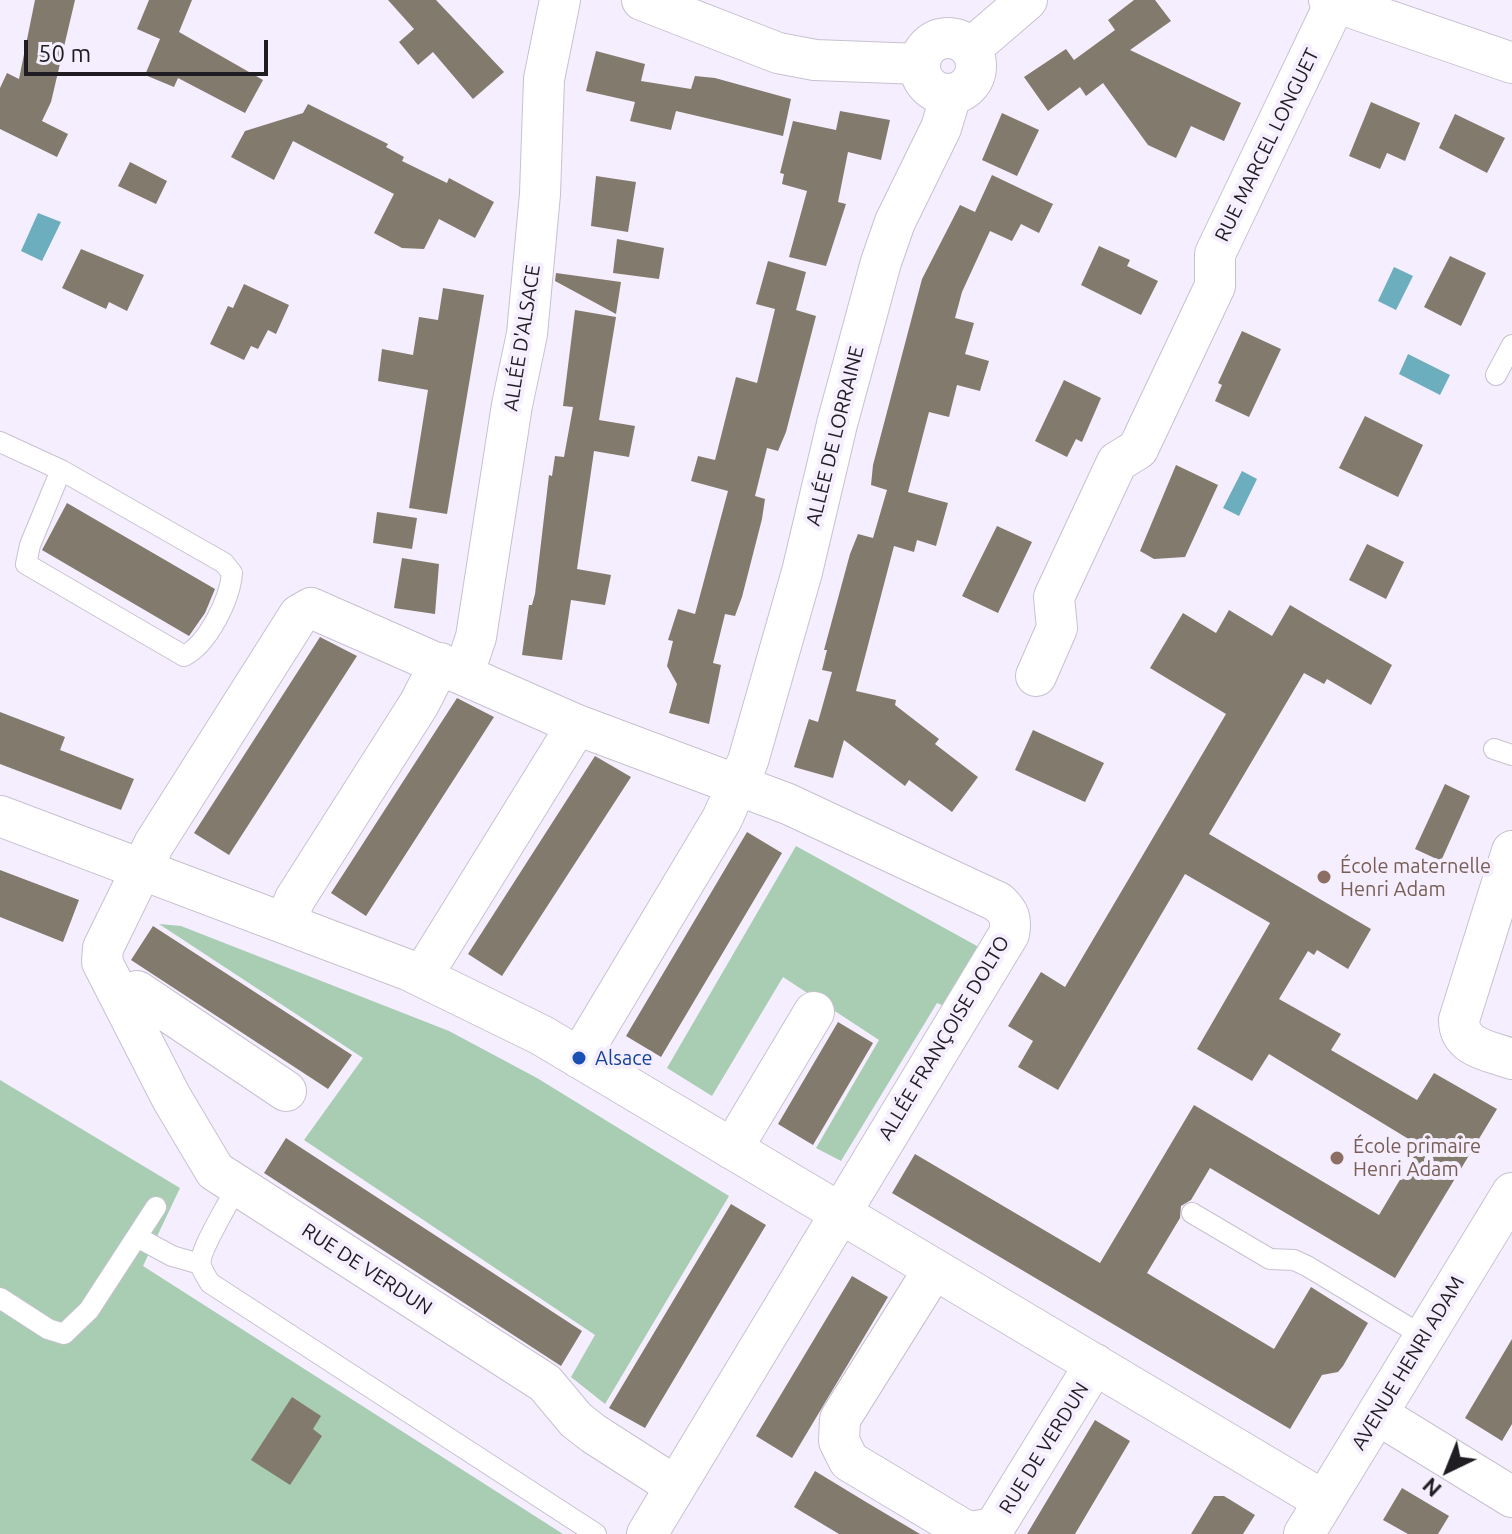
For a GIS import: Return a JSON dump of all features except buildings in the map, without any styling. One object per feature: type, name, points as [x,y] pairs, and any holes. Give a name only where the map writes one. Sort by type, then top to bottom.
[{"type":"street","name":"ALLÉE D'ALSACE","points":[[452,668],[476,637],[512,405],[527,334],[540,194],[544,79],[560,0]]},
{"type":"street","points":[[642,0],[778,53],[815,60],[920,64]]},
{"type":"street","points":[[970,49],[1027,0]]},
{"type":"street","points":[[1332,1],[1512,63]]},
{"type":"street","name":"RUE MARCEL LONGUET","points":[[1036,676],[1057,628],[1054,597],[1117,462],[1138,449],[1215,286],[1215,254],[1332,1]]},
{"type":"street","points":[[959,39],[970,49],[977,60],[977,72],[970,86],[947,95],[932,89],[923,78],[920,64],[925,50],[934,41],[959,39]]},
{"type":"street","name":"ALLÉE DE LORRAINE","points":[[739,785],[802,572],[837,424],[881,262],[895,222],[941,128],[948,105],[947,95]]},
{"type":"street","name":"RUE DE VERDUN","points":[[675,1486],[576,1420],[545,1383],[215,1171],[203,1154],[102,962],[103,948],[154,844],[304,611],[318,608],[577,725],[696,772],[739,785]]},
{"type":"street","points":[[285,923],[295,899],[419,704],[452,668]]},
{"type":"street","points":[[422,976],[577,725]]},
{"type":"street","points":[[579,1058],[722,819],[739,785]]},
{"type":"street","name":"ALLÉE FRANÇOISE DOLTO","points":[[739,785],[998,902],[1007,910],[1011,922],[1001,947],[838,1213]]},
{"type":"street","name":"RUE DE VERDUN","points":[[0,816],[422,976],[579,1058],[1095,1364],[1314,1517]]},
{"type":"street","points":[[1512,851],[1459,1020],[1459,1029],[1470,1044],[1512,1059]]},
{"type":"street","points":[[120,997],[137,991],[286,1091]]},
{"type":"street","points":[[732,1149],[814,1012]]},
{"type":"street","name":"AVENUE HENRI ADAM","points":[[1314,1517],[1512,1193]]},
{"type":"street","points":[[647,1534],[838,1213]]},
{"type":"street","name":"RUE DE VERDUN","points":[[934,1269],[840,1419],[839,1441],[849,1461],[959,1527],[970,1532],[994,1528],[1095,1364]]},
{"type":"street","points":[[1377,1414],[1508,1485]]},
{"type":"lane","points":[[1496,375],[1512,345]]},
{"type":"lane","points":[[0,442],[61,470],[224,563],[232,573],[231,588],[195,650],[184,656],[26,564],[39,520],[61,470]]},
{"type":"lane","points":[[237,1185],[218,1226],[203,1248],[200,1264],[210,1283],[596,1534]]},
{"type":"lane","points":[[0,1298],[48,1329],[64,1334],[89,1310],[156,1207]]},
{"type":"lane","points":[[1192,1213],[1270,1259],[1294,1260],[1307,1266],[1423,1336]]},
{"type":"lane","points":[[137,1237],[172,1256],[200,1264]]},
{"type":"green space","points":[[796,846],[986,951],[951,1009],[937,1003],[841,1161],[816,1148],[879,1040],[783,977],[712,1096],[667,1068]]},
{"type":"green space","points":[[159,924],[181,926],[449,1031],[537,1078],[729,1196],[605,1404],[571,1377],[595,1335],[304,1140],[363,1058]]},
{"type":"green space","points":[[0,1080],[180,1188],[143,1266],[563,1534],[0,1534]]},
{"type":"water","points":[[38,213],[61,222],[42,261],[21,251]]},
{"type":"water","points":[[1394,267],[1413,276],[1396,310],[1378,301]]},
{"type":"water","points":[[1408,354],[1450,375],[1440,395],[1399,374]]},
{"type":"water","points":[[1242,471],[1257,479],[1239,516],[1223,508]]},
{"type":"place","name":"École maternelle Henri Adam","points":[[1324,877]]},
{"type":"place","name":"Alsace","points":[[579,1058]]},
{"type":"place","name":"École primaire Henri Adam","points":[[1337,1158]]}]
